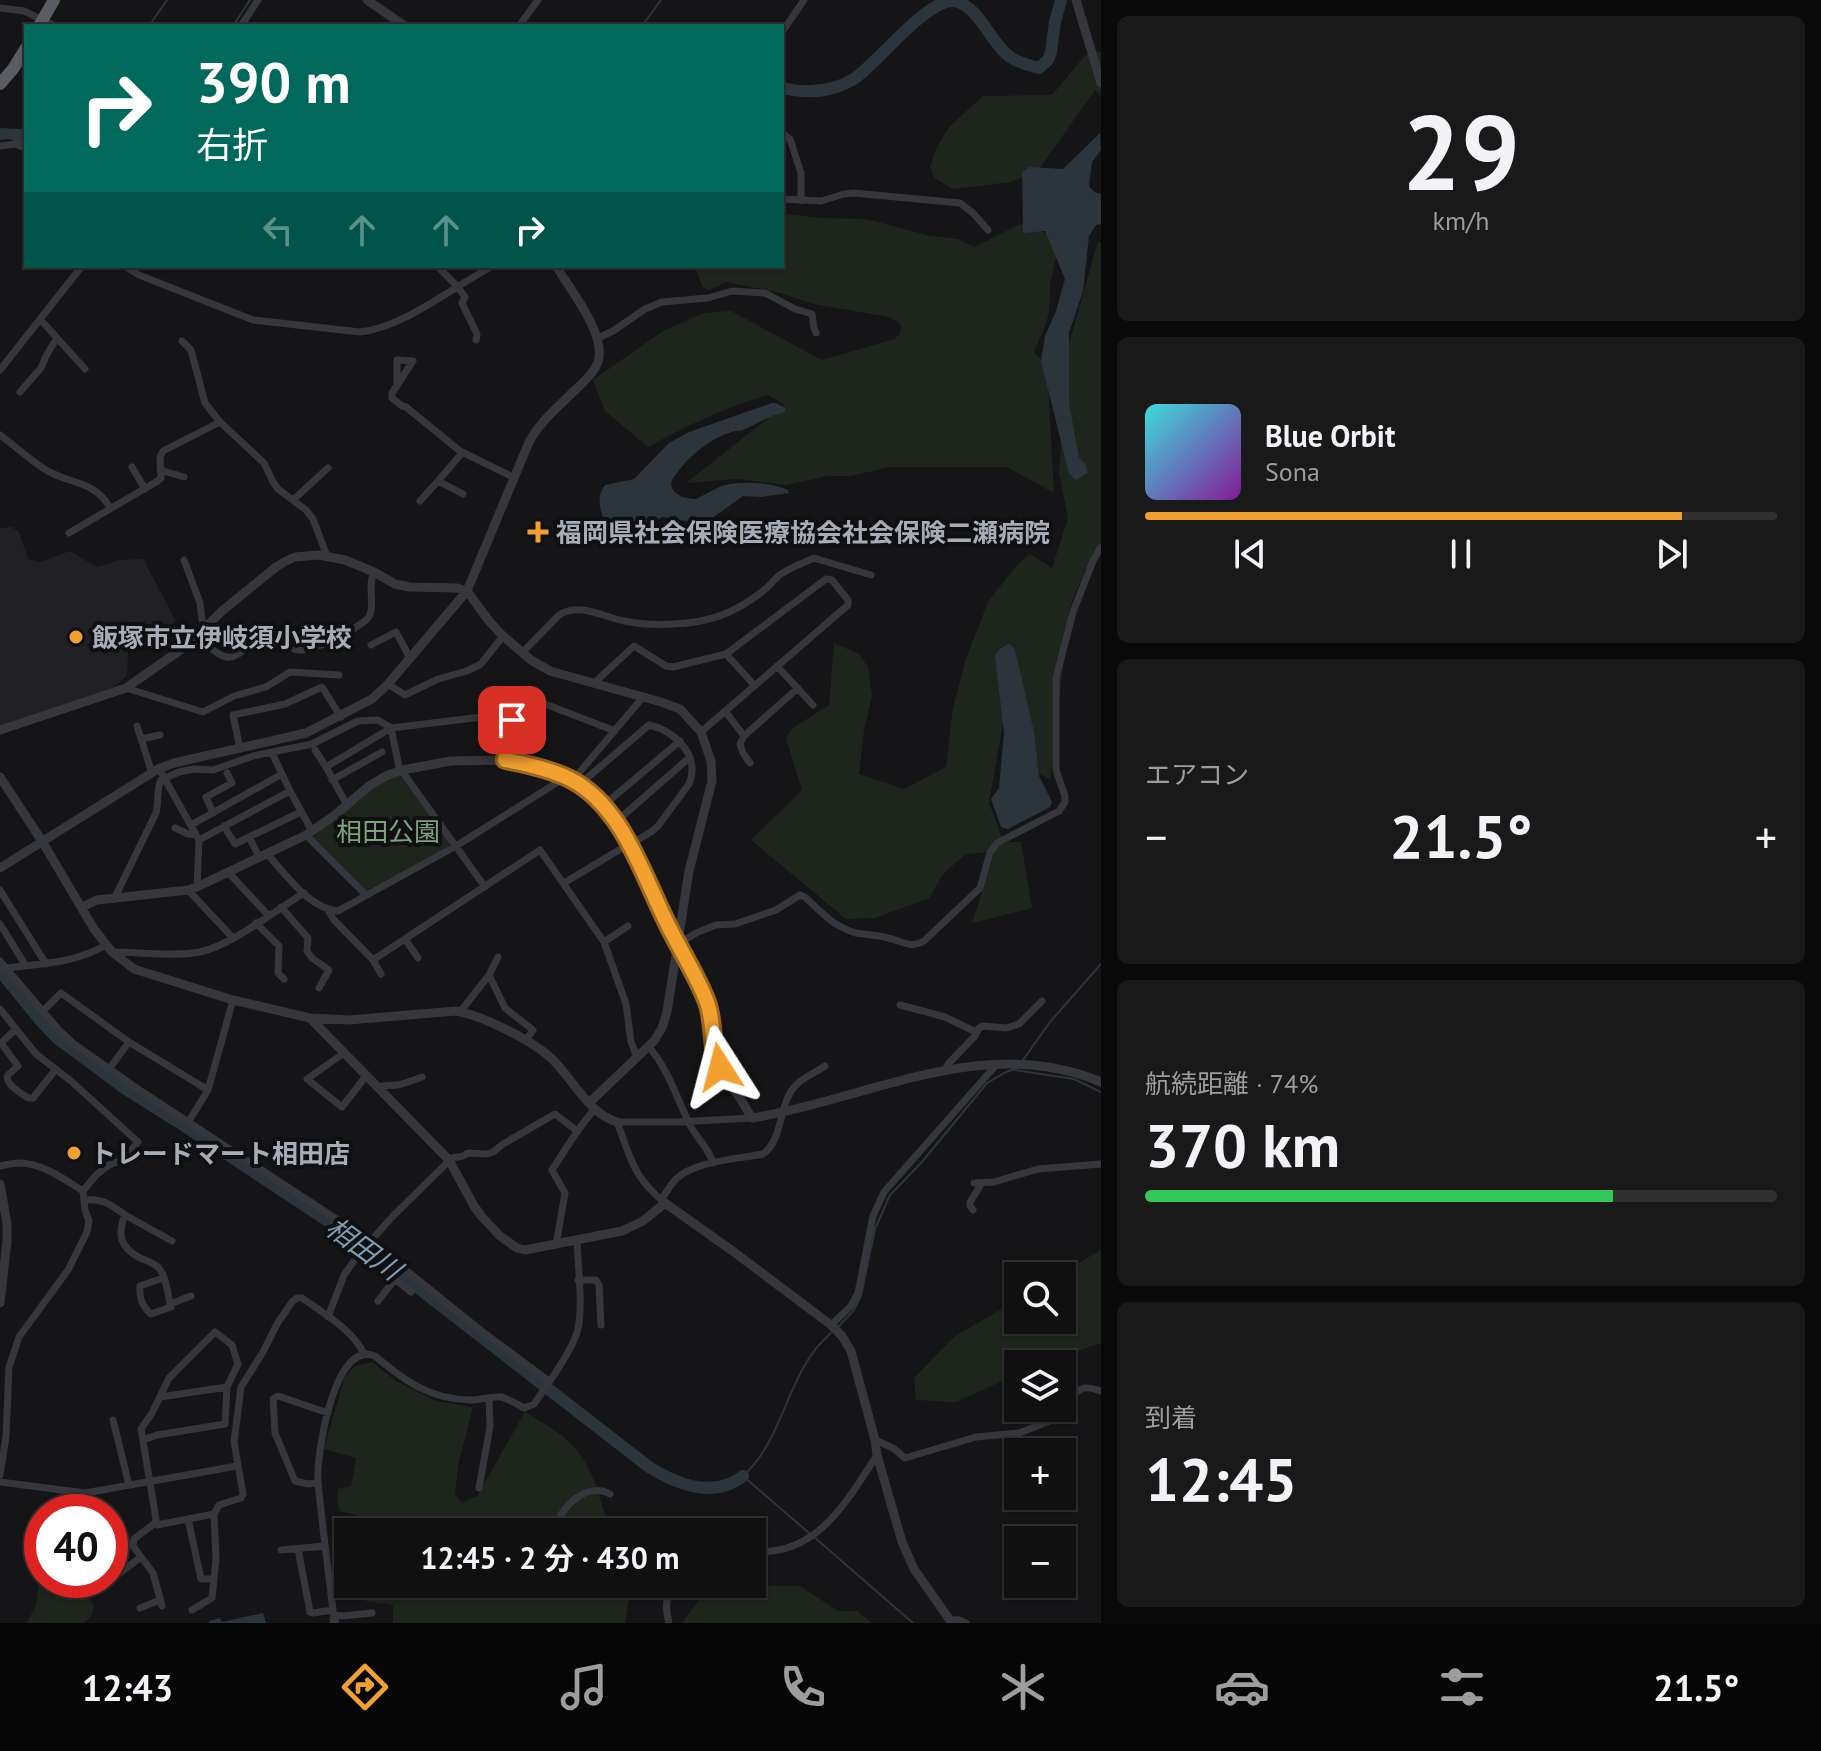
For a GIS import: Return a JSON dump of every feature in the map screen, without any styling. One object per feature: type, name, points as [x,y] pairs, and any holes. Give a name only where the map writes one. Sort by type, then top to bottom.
[{"type":"highway","points":[[46,24],[54,0]]},
{"type":"highway","points":[[0,84],[24,51]]},
{"type":"street","points":[[242,24],[258,0]]},
{"type":"street","points":[[367,0],[402,24]]},
{"type":"street","points":[[520,24],[538,0]]},
{"type":"street","points":[[784,29],[804,0]]},
{"type":"street","points":[[1076,0],[1101,83]]},
{"type":"street","points":[[0,8],[24,11],[46,24]]},
{"type":"street","points":[[784,134],[790,139],[801,173],[801,201]]},
{"type":"street","points":[[0,146],[15,144],[24,147]]},
{"type":"street","points":[[784,199],[821,201],[854,193],[960,203],[988,230]]},
{"type":"street","points":[[0,370],[80,268]]},
{"type":"street","points":[[128,268],[253,320],[360,332],[375,331],[405,317],[489,268]]},
{"type":"street","points":[[439,268],[465,297],[462,303],[477,334],[476,340]]},
{"type":"street","points":[[0,868],[174,763],[306,733],[372,699],[388,684],[467,591],[538,426],[594,370],[600,353],[598,338],[557,268]]},
{"type":"street","points":[[598,338],[662,302],[708,298],[732,291],[765,293],[812,314],[816,333]]},
{"type":"street","points":[[40,319],[85,369]]},
{"type":"street","points":[[20,392],[41,368],[57,338]]},
{"type":"street","points":[[182,341],[191,350],[205,403],[220,422],[264,463],[278,489],[313,519],[327,556]]},
{"type":"street","points":[[397,386],[392,398],[462,453],[515,478]]},
{"type":"street","points":[[69,533],[161,478],[160,457],[163,451],[220,422]]},
{"type":"street","points":[[0,435],[47,470],[103,495],[110,508]]},
{"type":"street","points":[[420,501],[462,453]]},
{"type":"street","points":[[132,467],[145,489]]},
{"type":"street","points":[[293,500],[328,468]]},
{"type":"street","points":[[160,470],[184,477]]},
{"type":"street","points":[[438,481],[463,494]]},
{"type":"street","points":[[677,945],[716,925],[735,924],[776,910],[800,895],[834,924],[852,932],[884,936],[910,946],[924,941],[980,888],[990,853],[997,843],[1059,811],[1065,802],[1056,770],[1056,678],[1073,612],[1101,547]]},
{"type":"street","points":[[0,730],[126,688],[201,632],[222,611],[286,561],[308,555],[345,560],[395,584],[467,591],[503,636],[550,671],[680,709],[701,732],[711,761],[712,781],[689,871],[667,1012],[658,1035],[592,1106],[552,1170],[565,1193],[556,1245]]},
{"type":"street","points":[[522,653],[566,611],[604,614],[623,621],[671,624],[707,621],[726,615],[765,590],[781,574],[814,558],[871,575]]},
{"type":"street","points":[[184,560],[200,603],[201,632],[210,649],[228,656],[235,656],[264,635],[278,636],[290,647],[300,650],[329,643],[371,614],[370,588],[374,572]]},
{"type":"street","points":[[594,683],[634,646],[666,666],[673,667],[726,654],[826,579],[832,580],[848,600],[848,605],[701,732]]},
{"type":"street","points":[[371,645],[396,632],[410,658]]},
{"type":"street","points":[[388,684],[405,695],[438,679],[467,671],[481,664],[503,636]]},
{"type":"street","points":[[726,654],[755,686]]},
{"type":"street","points":[[777,666],[813,705]]},
{"type":"street","points":[[126,688],[203,712],[234,696],[266,687],[290,672],[339,675]]},
{"type":"street","points":[[240,749],[233,715],[285,704],[322,687],[341,717]]},
{"type":"street","points":[[750,763],[740,744],[744,736],[798,688]]},
{"type":"street","points":[[573,781],[643,697]]},
{"type":"street","points":[[326,767],[391,728],[512,713],[532,699],[615,731]]},
{"type":"street","points":[[725,711],[744,736]]},
{"type":"street","points":[[505,760],[512,713]]},
{"type":"street","points":[[158,773],[213,770],[253,756],[316,743],[358,721],[378,720],[391,728],[399,767],[485,887]]},
{"type":"street","points":[[249,837],[263,856],[317,905],[328,910],[343,910],[573,781],[649,725],[672,734],[680,741],[689,758],[693,773],[689,784],[651,832],[564,883]]},
{"type":"street","points":[[137,726],[158,773],[198,837],[192,888],[233,938]]},
{"type":"street","points":[[141,739],[160,735]]},
{"type":"street","points":[[604,805],[680,741]]},
{"type":"street","points":[[315,750],[347,805]]},
{"type":"street","points":[[332,780],[382,752]]},
{"type":"street","points":[[272,753],[309,833],[366,895]]},
{"type":"street","points":[[617,821],[689,758]]},
{"type":"street","points":[[82,907],[97,900],[192,888],[309,833],[369,786],[402,770],[451,761],[505,760],[533,765],[573,781],[604,805],[617,821],[707,1000],[716,1059],[752,1118]]},
{"type":"street","points":[[114,899],[156,813],[158,773]]},
{"type":"street","points":[[213,813],[206,797],[232,783],[227,773]]},
{"type":"street","points":[[191,825],[282,774]]},
{"type":"street","points":[[0,777],[109,949],[126,964],[233,1000],[310,1018],[349,1020],[467,1013],[526,1040],[554,1060],[592,1106],[604,1117],[617,1122],[752,1118],[945,1070],[997,1064],[1057,1068],[1101,1082]]},
{"type":"street","points":[[175,828],[198,837],[290,791]]},
{"type":"street","points":[[224,826],[235,844],[301,812]]},
{"type":"street","points":[[373,960],[540,850],[604,942],[626,1004],[631,1042],[637,1057]]},
{"type":"street","points":[[228,872],[268,915]]},
{"type":"street","points":[[0,890],[46,964]]},
{"type":"street","points":[[3,966],[46,964],[109,949],[199,952],[233,938],[304,893]]},
{"type":"street","points":[[281,907],[308,938],[307,951],[312,958],[329,970],[319,988]]},
{"type":"street","points":[[328,910],[373,960],[381,974]]},
{"type":"street","points":[[256,923],[279,946],[278,973],[284,979]]},
{"type":"street","points":[[0,924],[26,966]]},
{"type":"street","points":[[604,942],[628,926]]},
{"type":"street","points":[[405,939],[418,958]]},
{"type":"street","points":[[460,1012],[489,975],[498,957]]},
{"type":"street","points":[[3,966],[73,1043],[366,1247],[548,1382]]},
{"type":"street","points":[[489,975],[505,1008],[533,1030],[526,1040]]},
{"type":"street","points":[[43,1011],[61,993],[129,1042],[208,1090]]},
{"type":"street","points":[[189,1121],[208,1090],[233,1000]]},
{"type":"street","points":[[945,1070],[983,1026],[1006,1028],[1019,1024],[1042,1001]]},
{"type":"street","points":[[900,1005],[945,1017],[976,1032]]},
{"type":"street","points":[[0,1009],[36,1054],[138,1142],[124,1159],[96,1175],[84,1195],[89,1221],[87,1232],[60,1281],[19,1337],[4,1367],[6,1437],[0,1475]]},
{"type":"street","points":[[310,1018],[449,1160],[474,1206],[490,1225],[509,1244],[525,1250],[633,1227],[663,1202],[677,1179],[685,1173],[713,1163],[763,1154],[776,1138],[782,1113],[794,1087],[825,1066]]},
{"type":"street","points":[[16,1029],[1,1043],[18,1066],[7,1076],[7,1081],[28,1098],[33,1098],[56,1069]]},
{"type":"street","points":[[109,1069],[129,1042]]},
{"type":"street","points":[[648,1046],[664,1068],[691,1129],[703,1142],[713,1163]]},
{"type":"street","points":[[344,1053],[307,1079],[342,1107],[366,1076]]},
{"type":"street","points":[[831,1325],[851,1306],[858,1293],[873,1216],[884,1192],[997,1064]]},
{"type":"street","points":[[378,1088],[422,1077]]},
{"type":"street","points":[[328,1317],[344,1275],[366,1247],[449,1160],[468,1153],[493,1152],[555,1114],[576,1130]]},
{"type":"street","points":[[617,1122],[636,1173],[644,1184],[663,1202],[745,1260],[842,1336],[851,1351],[877,1455],[908,1556],[951,1621],[966,1623]]},
{"type":"street","points":[[0,1166],[20,1163],[48,1170],[84,1195],[108,1203],[172,1241]]},
{"type":"street","points":[[973,1210],[970,1202],[978,1183],[994,1182],[1038,1169],[1101,1164]]},
{"type":"street","points":[[0,1184],[7,1241],[0,1303]]},
{"type":"street","points":[[125,1215],[120,1228],[122,1242],[136,1255],[159,1268],[163,1278],[171,1307],[151,1314],[139,1296],[140,1286],[163,1278]]},
{"type":"street","points":[[334,1617],[318,1461],[328,1413],[341,1375],[356,1357],[370,1353],[415,1387],[438,1395],[468,1400],[504,1397],[524,1408],[534,1404],[578,1330],[577,1241]]},
{"type":"street","points":[[366,1247],[411,1292]]},
{"type":"street","points":[[378,1301],[395,1279]]},
{"type":"street","points":[[578,1280],[596,1280],[599,1285],[601,1325]]},
{"type":"street","points":[[170,1304],[191,1296]]},
{"type":"street","points":[[192,1610],[210,1600],[216,1559],[214,1514],[219,1505],[241,1498],[243,1494],[234,1442],[241,1387],[277,1324],[292,1302],[302,1298],[355,1340],[364,1354]]},
{"type":"street","points":[[140,1608],[161,1603],[153,1573],[133,1546],[133,1542],[156,1519],[141,1429],[169,1378],[215,1332],[232,1345],[238,1364],[227,1387],[225,1424],[143,1440]]},
{"type":"street","points":[[160,1397],[227,1387]]},
{"type":"street","points":[[875,1440],[893,1448],[905,1458],[976,1437],[1019,1433],[1065,1415],[1068,1400],[1082,1387],[1101,1391]]},
{"type":"street","points":[[318,1483],[295,1481],[275,1433],[273,1399],[278,1396],[328,1413]]},
{"type":"street","points":[[479,1488],[490,1427],[489,1398]]},
{"type":"street","points":[[113,1420],[129,1485]]},
{"type":"street","points":[[766,1552],[798,1545],[812,1535],[834,1515],[877,1455]]},
{"type":"street","points":[[0,1482],[85,1493],[237,1466]]},
{"type":"street","points":[[559,1518],[582,1493],[592,1489],[610,1494]]},
{"type":"street","points":[[155,1523],[214,1514]]},
{"type":"street","points":[[188,1519],[199,1574],[203,1580],[214,1579]]},
{"type":"street","points":[[281,1550],[325,1546]]},
{"type":"street","points":[[298,1549],[310,1612],[334,1617],[372,1613]]},
{"type":"street","points":[[128,1567],[141,1557]]},
{"type":"street","points":[[667,1598],[669,1623]]},
{"type":"shaded area","points":[[0,128],[24,130],[24,143],[0,140]]},
{"type":"shaded area","points":[[1100,133],[1101,150],[1092,162],[1089,186],[1101,194],[1101,224],[1096,225],[1089,236],[1083,291],[1069,333],[1069,403],[1079,458],[1085,463],[1088,473],[1076,480],[1069,474],[1041,361],[1045,336],[1065,279],[1045,231],[1023,233],[1022,172],[1030,167],[1063,169]]},
{"type":"shaded area","points":[[772,403],[785,408],[785,412],[709,443],[682,466],[671,485],[678,494],[693,499],[725,485],[740,483],[774,485],[789,493],[743,496],[704,524],[662,517],[630,538],[614,539],[600,505],[605,485],[634,479],[669,443],[689,432]]},
{"type":"shaded area","name":"飯塚市立伊岐須小学校","points":[[12,527],[19,532],[28,559],[39,562],[70,551],[97,567],[119,560],[143,559],[176,621],[128,653],[127,676],[114,687],[0,725],[0,528]]},
{"type":"shaded area","points":[[1010,644],[1015,650],[1034,732],[1039,776],[1052,802],[1050,807],[1008,829],[1001,827],[991,799],[999,788],[1004,732],[995,656],[1001,648]]},
{"type":"shaded area","points":[[263,1613],[266,1623],[209,1623],[220,1618],[222,1622]]},
{"type":"green space","points":[[1101,52],[1101,97],[1095,90],[1037,172],[1011,182],[952,189],[934,177],[930,167],[949,127],[983,96],[1052,95],[1087,53]]},
{"type":"green space","points":[[784,214],[866,219],[927,235],[958,239],[975,247],[1018,225],[1034,226],[1058,247],[1050,285],[1049,312],[1034,352],[1047,366],[1054,493],[1007,467],[890,467],[786,485],[737,479],[686,483],[785,405],[768,395],[706,418],[648,447],[605,411],[593,380],[663,331],[704,313],[731,311],[822,360],[894,339],[900,333],[901,326],[889,317],[814,304],[727,282],[709,290],[703,287],[695,268],[784,268]]},
{"type":"green space","points":[[1098,241],[1101,243],[1101,548],[1085,570],[1070,607],[1050,780],[1039,773],[1014,661],[989,803],[1004,842],[1021,842],[1032,908],[972,923],[995,852],[966,854],[944,873],[929,898],[875,918],[846,919],[751,840],[802,790],[786,739],[793,728],[829,705],[834,643],[859,654],[868,667],[872,696],[859,774],[904,789],[946,767],[953,708],[966,658],[989,600],[1030,554],[1052,568],[1068,518],[1059,473],[1067,351]]},
{"type":"green space","name":"相田公園","points":[[398,775],[407,780],[450,847],[367,891],[313,837],[373,786]]},
{"type":"green space","points":[[1101,1250],[1101,1343],[1076,1351],[1004,1350],[1004,1380],[956,1402],[916,1400],[914,1378],[954,1337],[1004,1307],[1004,1334],[1076,1334],[1076,1264]]},
{"type":"green space","points":[[372,1362],[396,1381],[436,1401],[473,1407],[458,1465],[455,1495],[462,1503],[477,1496],[525,1412],[575,1447],[586,1463],[606,1518],[369,1518],[340,1511],[338,1489],[351,1486],[356,1458],[324,1449],[344,1379],[355,1366]]},
{"type":"green space","points":[[766,1585],[800,1586],[838,1611],[857,1611],[871,1623],[682,1623],[701,1598],[766,1598]]},
{"type":"green space","points":[[37,1598],[90,1598],[94,1606],[91,1617],[84,1623],[27,1623]]},
{"type":"green space","points":[[348,1598],[629,1598],[625,1623],[393,1623],[393,1605]]},
{"type":"waterway","points":[[150,24],[167,0]]},
{"type":"waterway","points":[[234,24],[250,0]]},
{"type":"waterway","points":[[643,24],[661,0]]},
{"type":"waterway","points":[[784,88],[819,91],[854,79],[916,21],[942,3],[954,1],[971,10],[1010,57],[1039,68],[1051,52],[1061,0]]},
{"type":"waterway","points":[[1023,1060],[1050,1022],[1101,964]]},
{"type":"waterway","name":"相田川","points":[[0,971],[58,1039],[124,1088],[355,1239],[649,1467],[696,1487],[720,1487],[743,1476]]},
{"type":"waterway","points":[[839,1326],[854,1310],[861,1296],[875,1229],[890,1195],[921,1163],[987,1083],[1017,1068]]},
{"type":"waterway","points":[[1015,1070],[1074,1079],[1101,1092]]},
{"type":"waterway","points":[[809,1533],[743,1476],[769,1443],[804,1366],[831,1333]]},
{"type":"waterway","points":[[814,1537],[913,1623]]},
{"type":"place","name":"福岡県社会保険医療協会社会保険二瀬病院","points":[[538,532]]},
{"type":"place","name":"飯塚市立伊岐須小学校","points":[[76,637]]},
{"type":"place","name":"トレードマート相田店","points":[[74,1153]]},
{"type":"route","points":[[512,720],[505,760],[533,765],[573,780],[595,796],[618,822],[707,1000],[716,1059],[720,1067]]}]
